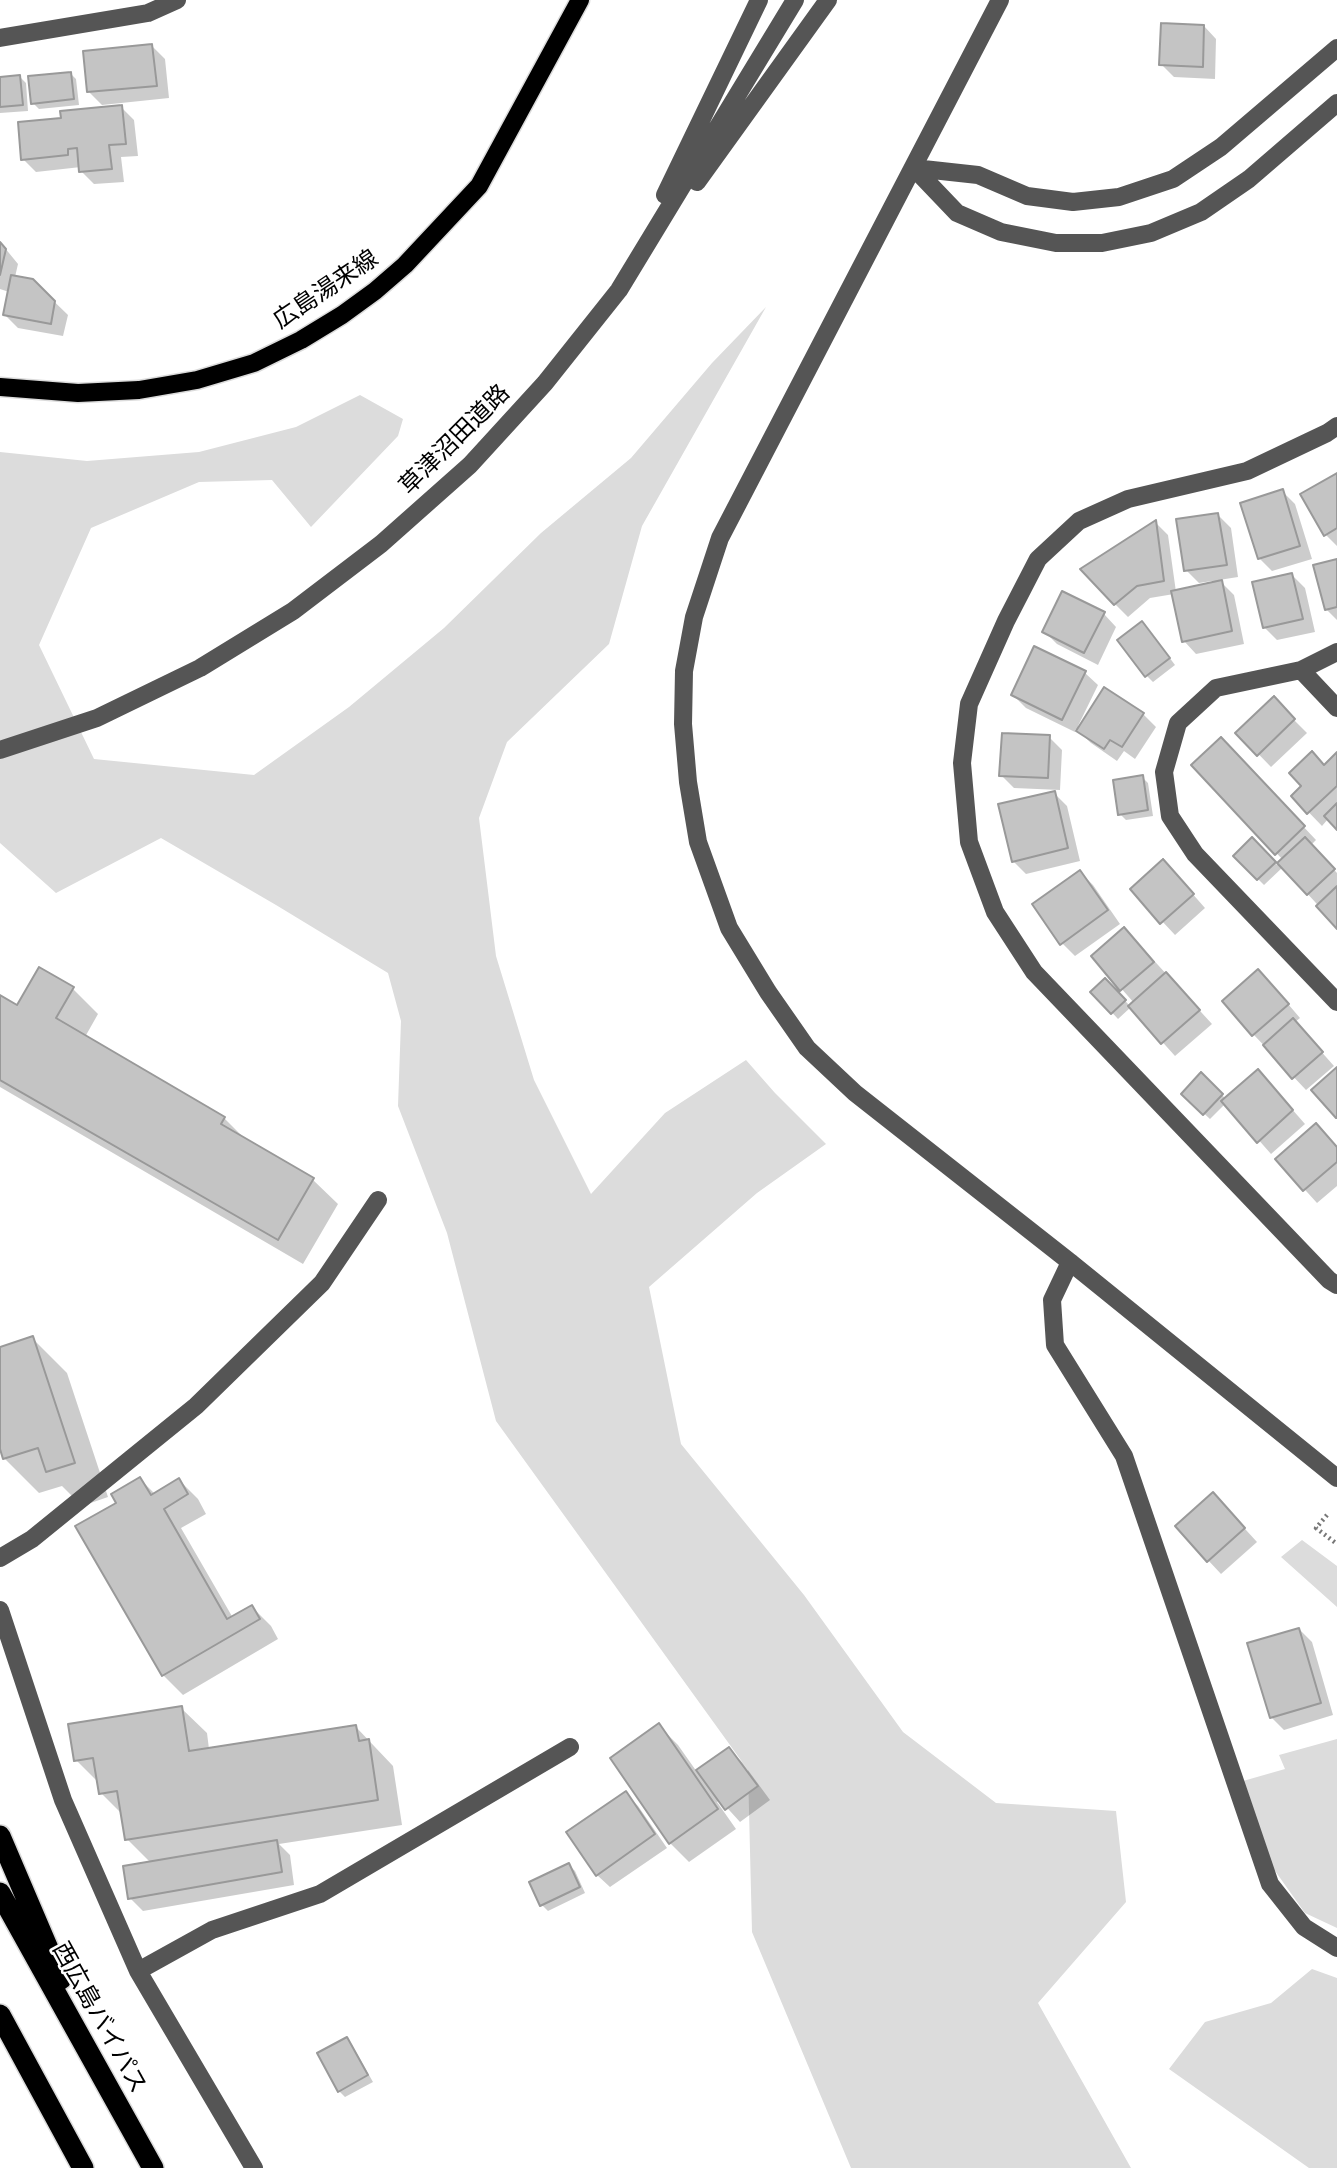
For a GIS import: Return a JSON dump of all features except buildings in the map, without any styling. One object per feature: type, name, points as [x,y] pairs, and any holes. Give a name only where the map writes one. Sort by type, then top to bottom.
[{"type":"highway","points":[[0,1836],[111,2095]]},
{"type":"highway","name":"西広島バイパス","points":[[0,1893],[153,2168]]},
{"type":"highway","points":[[0,2014],[65,2138]]},
{"type":"highway","points":[[0,2031],[83,2168]]},
{"type":"main road","name":"広島湯来線","points":[[0,387],[78,393],[139,390],[197,380],[254,363],[301,340],[342,315],[405,265],[480,186],[580,0]]},
{"type":"street","points":[[0,38],[148,13],[177,0]]},
{"type":"street","points":[[619,290],[759,0]]},
{"type":"street","name":"草津沼田道路","points":[[0,750],[97,718],[212,661],[293,611],[381,544],[470,465],[545,383],[619,290],[794,0]]},
{"type":"street","points":[[619,290],[828,0]]},
{"type":"street","points":[[1000,0],[720,538],[694,617],[684,671],[683,724],[688,782],[698,842],[729,928],[768,992],[807,1048],[855,1094],[1070,1262],[1337,1478]]},
{"type":"street","points":[[914,168],[978,175],[1027,196],[1073,202],[1119,197],[1174,179],[1221,147],[1337,48]]},
{"type":"street","points":[[914,168],[957,213],[1001,232],[1056,243],[1102,243],[1151,233],[1201,212],[1249,179],[1337,103]]},
{"type":"street","points":[[1337,426],[1247,471],[1128,499],[1079,521],[1038,559],[1006,621],[969,704],[962,762],[968,842],[995,912],[1034,972],[1329,1280],[1337,1285]]},
{"type":"street","points":[[1337,652],[1301,670],[1216,688],[1178,723],[1164,772],[1170,816],[1195,854],[1337,1002]]},
{"type":"street","points":[[1301,670],[1337,708]]},
{"type":"street","points":[[0,1558],[32,1539],[196,1405],[322,1283],[378,1199]]},
{"type":"street","points":[[1070,1262],[1052,1300],[1055,1345],[1124,1457],[1269,1884],[1304,1927],[1337,1948]]},
{"type":"street","points":[[0,1610],[63,1800],[138,1971],[254,2168]]},
{"type":"street","points":[[138,1971],[212,1930],[320,1894],[570,1747]]},
{"type":"path","points":[[1328,1515],[1316,1528],[1337,1545]]},
{"type":"shaded area","points":[[766,307],[642,526],[609,644],[507,742],[479,818],[496,956],[534,1080],[591,1194],[665,1113],[746,1060],[826,1144],[757,1193],[649,1287],[681,1444],[804,1595],[903,1732],[996,1803],[1116,1811],[1126,1902],[1038,2003],[1131,2168],[851,2168],[752,1932],[748,1770],[496,1421],[447,1233],[398,1106],[401,1021],[388,973],[161,838],[56,893],[0,843],[0,452],[87,461],[199,452],[296,427],[360,395],[403,419],[398,436],[311,527],[272,480],[199,482],[91,528],[39,645],[94,759],[254,775],[349,707],[444,628],[541,533],[631,458],[712,363]]},
{"type":"shaded area","points":[[1302,1540],[1337,1566],[1337,1607],[1281,1557]]},
{"type":"shaded area","points":[[1337,1739],[1337,1928],[1305,1913],[1268,1861],[1243,1781],[1285,1769],[1279,1755]]},
{"type":"shaded area","points":[[1312,1969],[1337,1978],[1337,2168],[1309,2168],[1169,2069],[1205,2022],[1271,2003]]}]
